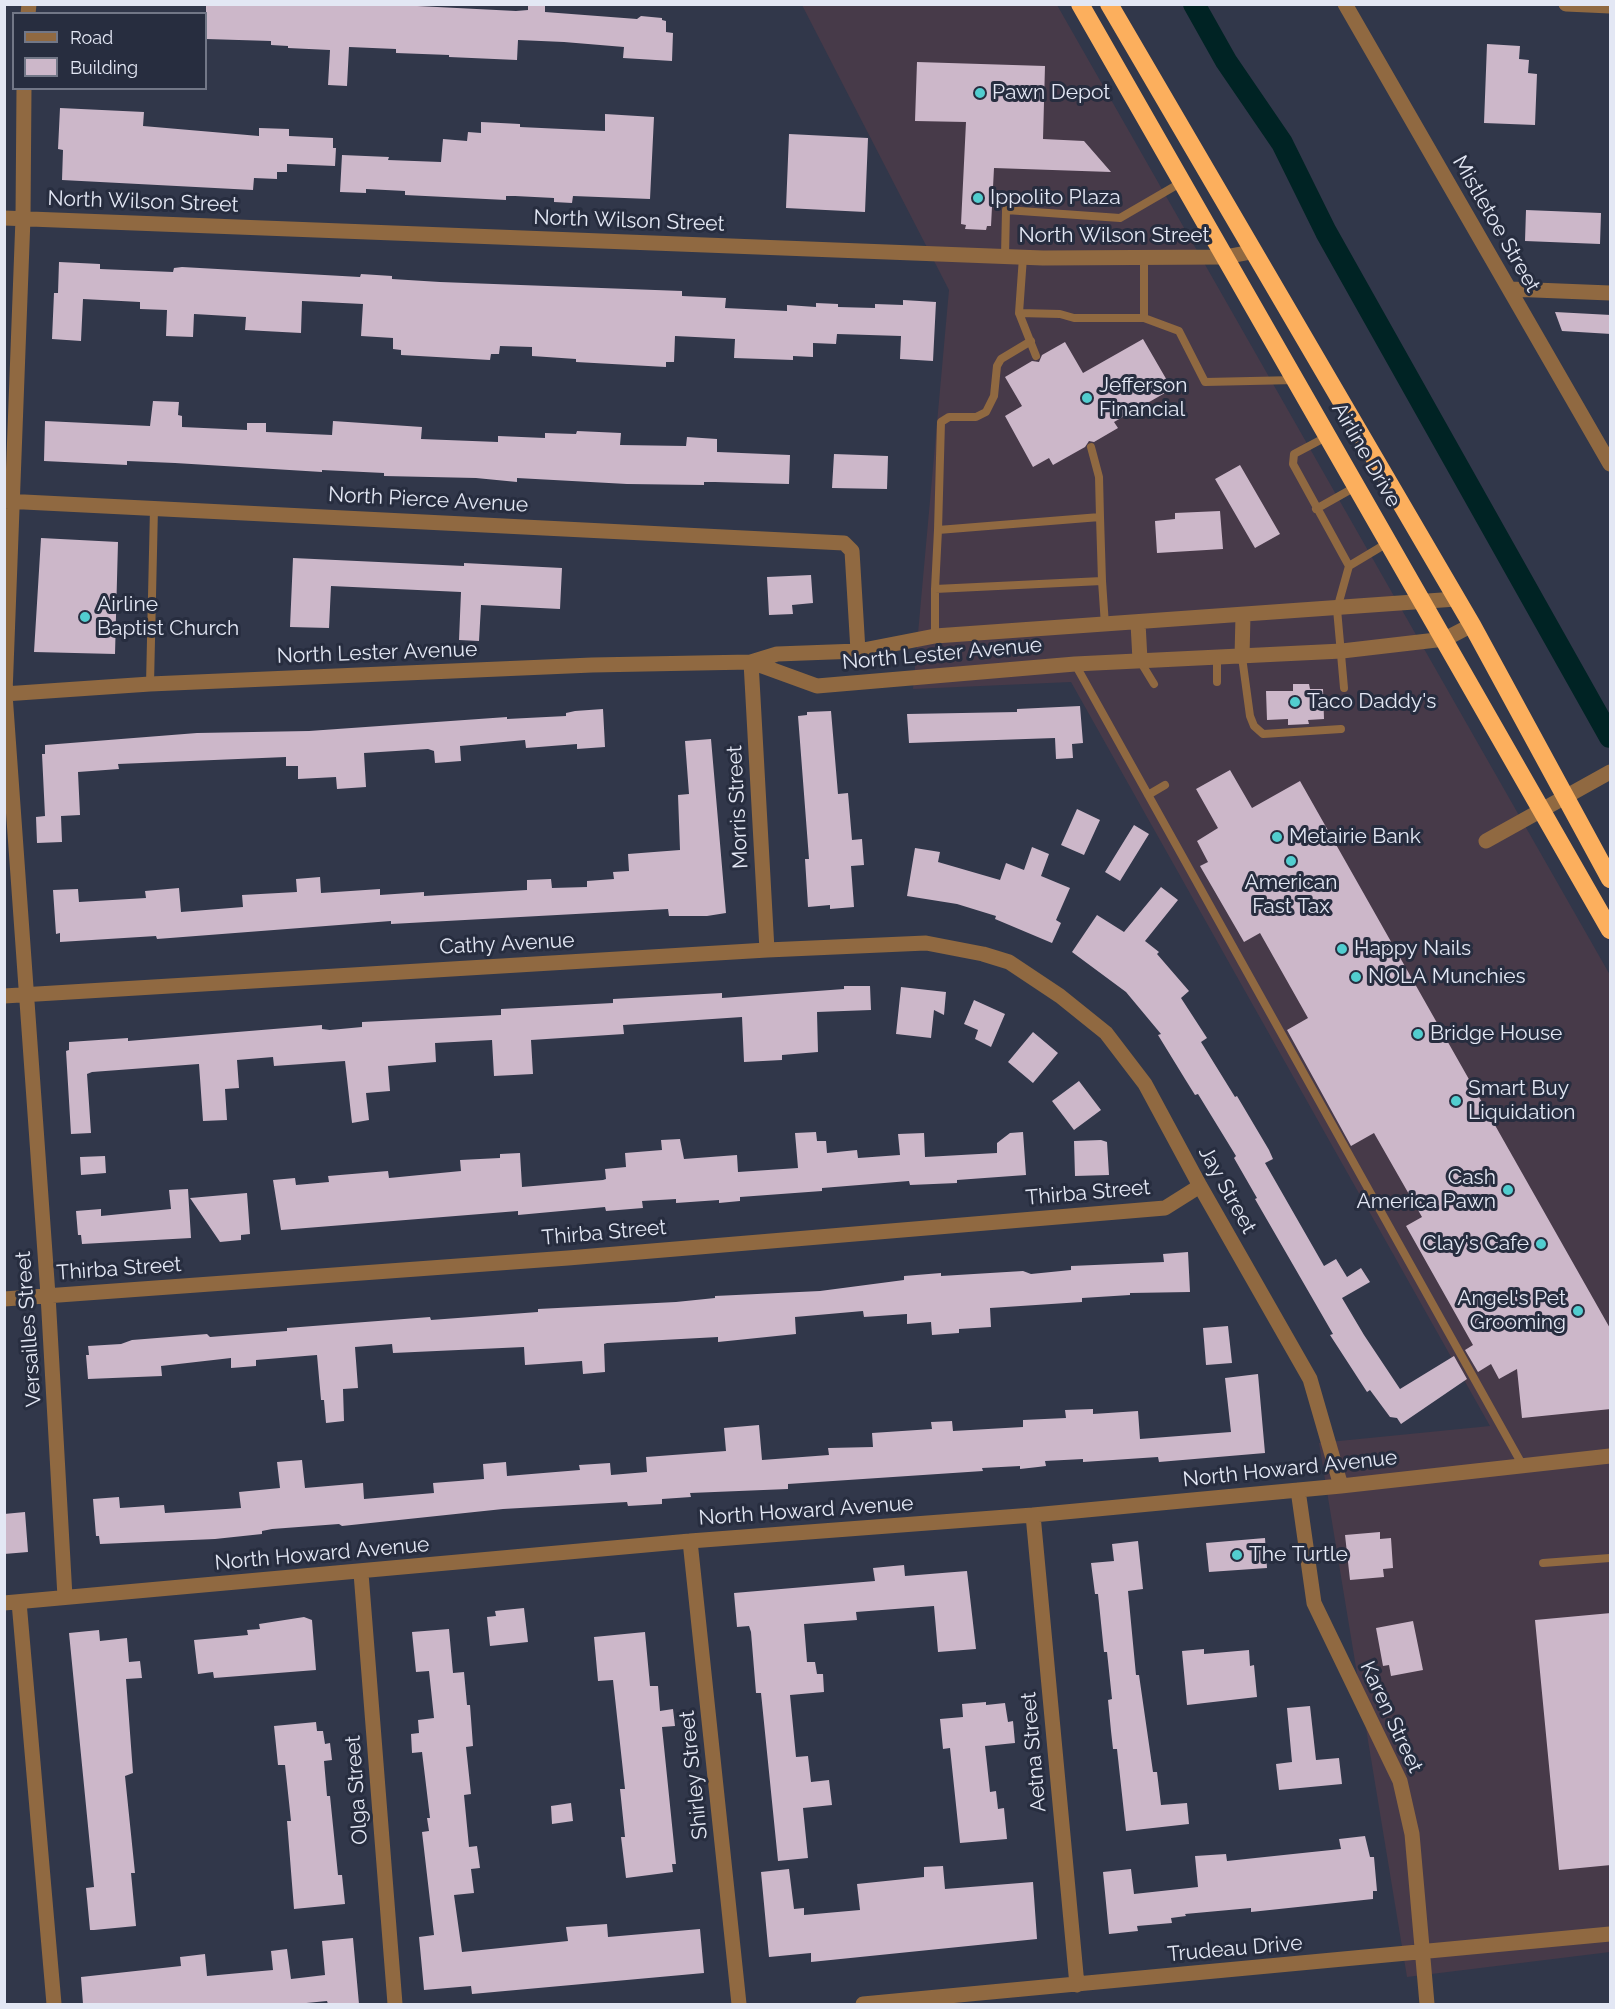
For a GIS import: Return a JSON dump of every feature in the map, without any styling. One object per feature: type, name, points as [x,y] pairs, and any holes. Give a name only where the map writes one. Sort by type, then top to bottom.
[{"type":"highway","name":"Airline Drive","points":[[1080,4],[1611,930]]},
{"type":"highway","name":"Airline Drive","points":[[1109,4],[1251,252],[1472,625],[1611,879]]},
{"type":"street","name":"Mistletoe Street","points":[[1345,4],[1611,464]]},
{"type":"street","points":[[1566,4],[1611,6]]},
{"type":"street","name":"Versailles Street","points":[[24,90],[23,218],[8,501],[5,694],[48,1295],[65,1597]]},
{"type":"street","name":"North Wilson Street","points":[[4,218],[1023,257],[1226,257],[1251,252]]},
{"type":"street","points":[[1510,290],[1611,293]]},
{"type":"street","name":"North Pierce Avenue","points":[[8,501],[608,529],[844,543],[852,551],[858,651]]},
{"type":"street","name":"North Lester Avenue","points":[[5,694],[150,684],[592,665],[752,662],[777,654],[858,651],[935,636],[1456,600]]},
{"type":"street","points":[[1242,657],[1243,615]]},
{"type":"street","points":[[1138,623],[1140,660]]},
{"type":"street","name":"North Lester Avenue","points":[[752,662],[817,686],[1074,664],[1342,651],[1445,639],[1472,625]]},
{"type":"street","name":"Morris Street","points":[[752,662],[767,950]]},
{"type":"street","points":[[1486,841],[1611,772]]},
{"type":"street","name":"Cathy Avenue","points":[[4,996],[767,950],[926,943],[983,954],[1009,963]]},
{"type":"street","name":"Jay Street","points":[[1009,963],[1060,996],[1106,1033],[1145,1084],[1310,1379],[1341,1486]]},
{"type":"street","name":"Thirba Street","points":[[4,1299],[580,1257],[1165,1208],[1200,1186]]},
{"type":"street","name":"North Howard Avenue","points":[[12,1603],[361,1573],[690,1541],[1033,1515],[1341,1486],[1611,1456]]},
{"type":"street","name":"Karen Street","points":[[1298,1490],[1314,1603],[1400,1781],[1412,1834],[1427,2004]]},
{"type":"street","name":"Aetna Street","points":[[1033,1515],[1077,1985]]},
{"type":"street","name":"Shirley Street","points":[[690,1541],[739,2004]]},
{"type":"street","name":"Olga Street","points":[[361,1573],[395,2004]]},
{"type":"street","points":[[12,1603],[54,2004]]},
{"type":"street","name":"Trudeau Drive","points":[[863,2004],[1611,1934]]},
{"type":"lane","points":[[1005,256],[1006,210],[1120,218],[1182,182]]},
{"type":"lane","points":[[1023,257],[1019,313],[1036,356]]},
{"type":"lane","points":[[1144,257],[1144,318]]},
{"type":"lane","points":[[1019,313],[1060,314],[1074,318],[1144,318],[1179,331],[1205,382],[1296,380]]},
{"type":"lane","points":[[935,636],[941,422],[949,417],[976,417],[986,412],[994,396],[997,366],[1000,359],[1030,341]]},
{"type":"lane","points":[[1328,435],[1294,454],[1293,464],[1296,474],[1349,566]]},
{"type":"lane","points":[[1091,447],[1099,477],[1105,625]]},
{"type":"lane","points":[[1316,510],[1358,486]]},
{"type":"lane","points":[[150,684],[154,508]]},
{"type":"lane","points":[[938,530],[1100,517]]},
{"type":"lane","points":[[1344,688],[1337,609],[1349,566],[1389,542]]},
{"type":"lane","points":[[935,589],[1102,580]]},
{"type":"lane","points":[[1217,657],[1217,682]]},
{"type":"lane","points":[[1242,657],[1250,716],[1254,726],[1263,734],[1341,729]]},
{"type":"lane","points":[[1140,660],[1154,684]]},
{"type":"lane","points":[[1074,664],[1523,1466]]},
{"type":"lane","points":[[1148,795],[1165,785]]},
{"type":"lane","points":[[1543,1563],[1611,1558]]},
{"type":"shaded area","points":[[802,5],[1057,5],[1610,975],[1610,1952],[1407,1977],[1319,1443],[1490,1426],[1071,682],[913,689],[949,290]]},
{"type":"building","points":[[206,4],[378,4],[516,11],[528,10],[528,5],[545,6],[545,12],[637,19],[641,16],[662,18],[666,21],[666,32],[673,33],[672,61],[623,58],[624,47],[518,40],[517,60],[396,53],[396,49],[349,47],[347,86],[328,85],[330,50],[288,48],[288,46],[271,45],[271,41],[207,39]]},
{"type":"building","points":[[1487,44],[1520,46],[1519,59],[1529,60],[1528,73],[1537,74],[1535,125],[1484,123]]},
{"type":"building","points":[[917,62],[1045,66],[1043,139],[1084,141],[1111,172],[994,168],[991,226],[987,226],[986,230],[965,229],[966,225],[961,224],[966,122],[915,121]]},
{"type":"building","points":[[60,108],[144,112],[143,126],[259,136],[259,128],[289,129],[289,136],[333,138],[333,148],[336,148],[335,166],[287,164],[287,172],[277,172],[277,179],[254,178],[253,190],[62,180],[63,150],[58,149]]},
{"type":"building","points":[[605,114],[654,117],[650,199],[573,196],[572,203],[554,202],[554,198],[515,196],[506,196],[506,200],[405,195],[405,191],[366,189],[366,193],[340,192],[342,155],[441,162],[443,139],[467,141],[468,132],[481,133],[481,122],[520,124],[520,127],[605,131]]},
{"type":"building","points":[[789,134],[868,138],[865,212],[786,208]]},
{"type":"building","points":[[1526,210],[1601,213],[1600,244],[1525,241]]},
{"type":"building","points":[[59,262],[100,264],[100,269],[173,272],[174,268],[182,267],[360,277],[361,274],[392,276],[392,279],[440,282],[682,291],[682,296],[726,298],[725,308],[787,311],[787,305],[816,307],[816,303],[838,304],[838,307],[875,308],[875,304],[903,305],[903,300],[936,302],[933,361],[900,359],[901,336],[837,334],[836,344],[813,343],[813,357],[793,356],[793,360],[734,358],[735,339],[675,336],[674,362],[666,362],[666,367],[576,362],[576,359],[532,356],[532,347],[500,346],[499,354],[491,354],[490,360],[401,355],[401,350],[393,349],[393,338],[361,336],[363,304],[302,301],[301,333],[245,330],[246,317],[194,314],[193,337],[166,336],[167,310],[140,309],[140,302],[83,299],[81,341],[52,339],[54,293],[58,293]]},
{"type":"building","points":[[1555,312],[1611,315],[1611,334],[1562,331]]},
{"type":"building","name":"Jefferson Financial","points":[[1143,339],[1172,389],[1114,422],[1118,428],[1094,442],[1089,441],[1085,447],[1053,465],[1049,458],[1033,467],[1005,416],[1022,406],[1005,377],[1032,361],[1039,362],[1042,355],[1065,342],[1083,373]]},
{"type":"building","points":[[153,401],[179,402],[178,415],[182,416],[182,427],[247,430],[247,423],[266,423],[266,432],[332,435],[333,421],[422,427],[421,439],[498,442],[498,436],[545,438],[545,433],[576,434],[577,431],[621,433],[620,445],[686,446],[687,437],[717,439],[717,452],[790,455],[789,484],[704,482],[704,485],[627,484],[517,478],[517,482],[175,463],[127,461],[127,465],[44,461],[45,421],[150,426]]},
{"type":"building","points":[[834,454],[888,456],[887,489],[832,488]]},
{"type":"building","points":[[1240,465],[1280,534],[1255,548],[1215,479]]},
{"type":"building","points":[[1220,511],[1223,549],[1157,553],[1155,521],[1175,519],[1175,513]]},
{"type":"building","points":[[41,538],[118,542],[115,654],[34,652]]},
{"type":"building","points":[[293,558],[562,568],[560,609],[481,605],[479,641],[459,640],[461,592],[331,586],[329,628],[290,627]]},
{"type":"building","points":[[811,575],[813,603],[792,605],[793,614],[769,615],[767,577]]},
{"type":"building","name":"Taco Daddy's","points":[[1293,684],[1309,684],[1310,689],[1323,689],[1324,719],[1308,720],[1309,724],[1288,725],[1288,719],[1267,720],[1266,691],[1293,691]]},
{"type":"building","points":[[1080,706],[1083,743],[1072,744],[1073,758],[1056,759],[1055,738],[909,743],[907,714],[1017,712],[1017,709]]},
{"type":"building","points":[[603,709],[605,747],[577,749],[577,744],[526,748],[525,740],[460,746],[461,761],[435,763],[434,751],[428,749],[364,753],[366,787],[337,789],[336,777],[298,779],[298,766],[286,766],[286,757],[118,764],[119,769],[78,772],[80,815],[61,816],[62,842],[37,843],[36,817],[45,816],[42,754],[45,754],[45,745],[197,733],[309,731],[507,717],[507,719],[566,716],[566,713],[575,711]]},
{"type":"building","points":[[831,711],[838,794],[848,793],[852,840],[862,839],[864,865],[851,866],[854,907],[830,909],[830,905],[808,907],[805,859],[809,859],[798,716],[807,715],[807,712]]},
{"type":"building","points":[[711,739],[726,913],[707,916],[669,916],[668,909],[391,924],[391,921],[157,939],[156,936],[60,942],[60,933],[56,934],[53,890],[78,889],[79,902],[146,898],[145,891],[179,888],[181,912],[243,907],[242,895],[297,892],[296,879],[320,877],[321,893],[380,889],[380,895],[424,892],[424,896],[527,890],[527,880],[551,879],[552,888],[587,887],[587,881],[614,879],[613,872],[629,871],[628,854],[680,850],[678,795],[689,794],[685,741]]},
{"type":"building","points":[[1230,770],[1252,808],[1300,781],[1611,1330],[1611,1409],[1522,1418],[1517,1369],[1499,1379],[1491,1364],[1478,1372],[1465,1350],[1473,1345],[1406,1226],[1422,1217],[1374,1133],[1351,1146],[1287,1030],[1308,1018],[1260,933],[1244,942],[1200,866],[1208,862],[1197,841],[1218,828],[1196,789]]},
{"type":"building","points":[[1077,809],[1100,820],[1084,855],[1061,845]]},
{"type":"building","points":[[1134,825],[1149,834],[1120,881],[1105,872]]},
{"type":"building","points":[[1032,847],[1049,854],[1041,876],[1070,888],[1056,920],[1061,923],[1052,943],[995,919],[996,916],[957,904],[907,896],[915,848],[940,852],[938,862],[1000,880],[1006,863],[1024,870]]},
{"type":"building","points":[[1161,887],[1178,900],[1145,941],[1159,952],[1157,954],[1189,991],[1181,998],[1207,1038],[1201,1042],[1269,1150],[1273,1159],[1265,1163],[1324,1266],[1336,1259],[1347,1277],[1361,1268],[1370,1282],[1342,1298],[1364,1335],[1400,1389],[1454,1356],[1467,1379],[1401,1424],[1397,1418],[1390,1417],[1370,1390],[1367,1392],[1330,1335],[1333,1334],[1255,1199],[1257,1198],[1234,1158],[1236,1156],[1158,1035],[1161,1034],[1126,992],[1072,952],[1097,915],[1124,932]]},
{"type":"building","points":[[844,986],[870,986],[871,1010],[817,1012],[818,1052],[782,1055],[782,1060],[744,1062],[742,1017],[623,1025],[624,1034],[531,1040],[533,1074],[494,1076],[492,1040],[435,1043],[436,1062],[388,1066],[390,1091],[366,1093],[369,1120],[352,1123],[345,1061],[274,1066],[273,1057],[237,1060],[239,1088],[225,1089],[227,1120],[203,1121],[199,1064],[92,1072],[87,1074],[91,1133],[71,1134],[66,1051],[69,1050],[69,1042],[128,1038],[128,1041],[322,1025],[322,1029],[330,1030],[362,1027],[362,1022],[501,1015],[501,1009],[613,1003],[613,999],[722,993],[722,998],[844,989]]},
{"type":"building","points":[[901,987],[946,992],[944,1015],[934,1010],[931,1038],[896,1034]]},
{"type":"building","points":[[974,1000],[1005,1014],[991,1047],[975,1039],[978,1030],[964,1024]]},
{"type":"building","points":[[1033,1032],[1058,1053],[1033,1083],[1008,1062]]},
{"type":"building","points":[[1079,1081],[1101,1110],[1074,1130],[1052,1101]]},
{"type":"building","points":[[816,1132],[817,1141],[826,1141],[827,1153],[857,1150],[858,1158],[900,1155],[898,1134],[924,1133],[925,1157],[997,1153],[997,1143],[1010,1133],[1023,1132],[1026,1175],[957,1180],[957,1183],[910,1185],[909,1181],[822,1188],[822,1191],[740,1197],[740,1201],[719,1203],[719,1200],[676,1203],[676,1199],[642,1201],[643,1208],[606,1211],[605,1207],[518,1215],[518,1211],[281,1230],[273,1180],[295,1178],[296,1185],[329,1182],[328,1176],[388,1171],[389,1178],[461,1171],[460,1160],[500,1158],[500,1154],[520,1153],[522,1187],[603,1180],[606,1179],[605,1169],[626,1167],[625,1153],[662,1150],[661,1140],[680,1139],[684,1159],[737,1155],[738,1172],[798,1168],[795,1133]]},
{"type":"building","points":[[1101,1140],[1107,1142],[1109,1175],[1075,1176],[1074,1141]]},
{"type":"building","points":[[105,1156],[106,1173],[81,1175],[80,1157]]},
{"type":"building","points":[[188,1189],[191,1238],[82,1244],[81,1235],[78,1235],[76,1211],[101,1209],[101,1216],[171,1209],[169,1190]]},
{"type":"building","points":[[247,1193],[250,1234],[241,1235],[241,1240],[220,1242],[190,1198]]},
{"type":"building","points":[[1188,1252],[1190,1292],[1130,1293],[1130,1295],[1082,1298],[1082,1302],[990,1308],[991,1327],[959,1329],[959,1333],[932,1335],[931,1322],[907,1324],[907,1314],[864,1317],[863,1311],[795,1317],[796,1334],[718,1342],[718,1337],[607,1343],[604,1344],[605,1372],[583,1374],[582,1361],[525,1365],[524,1347],[393,1353],[392,1344],[355,1347],[358,1388],[343,1389],[344,1421],[326,1423],[324,1400],[321,1400],[317,1355],[256,1360],[256,1366],[231,1368],[231,1358],[161,1366],[162,1376],[88,1379],[86,1355],[89,1355],[88,1346],[121,1344],[132,1340],[207,1334],[210,1337],[287,1331],[287,1328],[430,1317],[431,1320],[538,1312],[538,1309],[676,1302],[715,1298],[715,1296],[820,1291],[904,1280],[904,1276],[941,1273],[941,1276],[1023,1271],[1031,1274],[1071,1270],[1071,1266],[1164,1262],[1163,1254]]},
{"type":"building","points":[[1228,1326],[1232,1363],[1206,1365],[1203,1328]]},
{"type":"building","points":[[1258,1374],[1265,1453],[1159,1462],[1158,1457],[1083,1462],[1083,1459],[1045,1461],[1046,1466],[1020,1469],[1020,1466],[982,1468],[983,1471],[788,1484],[788,1489],[690,1493],[691,1497],[662,1499],[662,1504],[628,1506],[627,1502],[503,1509],[342,1526],[339,1524],[272,1529],[262,1531],[262,1534],[215,1539],[100,1544],[99,1536],[96,1536],[93,1499],[119,1497],[120,1508],[164,1505],[165,1513],[241,1508],[239,1492],[280,1488],[277,1462],[302,1460],[305,1488],[363,1483],[364,1499],[434,1493],[433,1483],[484,1479],[483,1464],[506,1462],[507,1476],[580,1470],[579,1465],[610,1463],[611,1475],[647,1472],[646,1457],[726,1451],[724,1428],[759,1425],[762,1460],[829,1455],[828,1448],[873,1447],[872,1433],[932,1429],[931,1422],[952,1421],[953,1431],[1023,1427],[1023,1420],[1066,1418],[1065,1410],[1093,1409],[1093,1414],[1138,1411],[1140,1439],[1231,1432],[1225,1378]]},
{"type":"building","points":[[25,1512],[28,1552],[4,1554],[4,1514]]},
{"type":"building","points":[[1380,1532],[1380,1539],[1391,1538],[1393,1568],[1383,1569],[1384,1577],[1350,1580],[1345,1535]]},
{"type":"building","name":"The Turtle","points":[[1265,1538],[1267,1568],[1209,1572],[1206,1543]]},
{"type":"building","points":[[1138,1541],[1143,1589],[1128,1591],[1136,1675],[1139,1675],[1153,1772],[1157,1772],[1161,1805],[1187,1803],[1189,1824],[1126,1831],[1117,1749],[1113,1749],[1111,1731],[1108,1700],[1112,1699],[1107,1652],[1104,1652],[1098,1594],[1095,1594],[1091,1563],[1114,1561],[1112,1544]]},
{"type":"building","points":[[904,1565],[905,1576],[967,1571],[976,1649],[938,1652],[934,1606],[856,1612],[857,1620],[804,1624],[807,1662],[815,1662],[817,1674],[823,1674],[824,1692],[790,1695],[796,1757],[808,1756],[811,1782],[829,1780],[832,1805],[803,1808],[808,1858],[778,1861],[761,1693],[756,1693],[751,1632],[749,1626],[737,1627],[734,1593],[875,1581],[873,1568]]},
{"type":"building","points":[[524,1608],[528,1642],[490,1646],[487,1617],[496,1616],[495,1611]]},
{"type":"building","points":[[1611,1613],[1611,1865],[1559,1870],[1535,1620]]},
{"type":"building","points":[[304,1617],[312,1620],[316,1670],[214,1678],[213,1672],[198,1674],[194,1640],[248,1635],[247,1630],[260,1629],[259,1624]]},
{"type":"building","points":[[1413,1621],[1423,1670],[1391,1676],[1389,1665],[1383,1666],[1376,1628]]},
{"type":"building","points":[[449,1629],[453,1673],[464,1672],[467,1705],[470,1705],[473,1746],[466,1747],[471,1794],[464,1795],[469,1847],[477,1846],[480,1868],[471,1869],[474,1893],[454,1895],[462,1952],[568,1941],[566,1927],[607,1924],[608,1937],[700,1929],[704,1973],[472,1994],[471,1986],[424,1990],[419,1937],[434,1935],[422,1832],[429,1831],[427,1818],[430,1818],[422,1752],[412,1753],[411,1734],[419,1733],[418,1720],[434,1718],[429,1671],[416,1672],[412,1632]]},
{"type":"building","points":[[99,1630],[100,1641],[127,1638],[129,1662],[140,1661],[142,1678],[126,1679],[133,1773],[125,1776],[135,1873],[131,1873],[136,1926],[90,1930],[86,1888],[94,1887],[69,1633]]},
{"type":"building","points":[[645,1632],[650,1686],[658,1686],[660,1711],[673,1709],[675,1726],[662,1727],[676,1864],[672,1864],[673,1872],[626,1878],[621,1837],[625,1837],[620,1789],[625,1789],[613,1680],[598,1681],[594,1637]]},
{"type":"building","points":[[1204,1649],[1204,1654],[1249,1650],[1250,1666],[1254,1665],[1257,1697],[1187,1705],[1182,1651]]},
{"type":"building","points":[[986,1702],[986,1705],[1005,1703],[1008,1722],[1013,1721],[1015,1743],[985,1746],[990,1792],[996,1791],[998,1809],[1004,1808],[1007,1839],[960,1843],[950,1748],[943,1749],[940,1719],[963,1717],[962,1704]]},
{"type":"building","points":[[1310,1706],[1316,1760],[1339,1758],[1342,1784],[1279,1790],[1276,1764],[1292,1762],[1287,1708]]},
{"type":"building","points":[[316,1722],[317,1731],[323,1731],[325,1744],[330,1743],[332,1760],[324,1761],[327,1796],[330,1796],[338,1875],[342,1875],[345,1904],[294,1909],[287,1821],[291,1821],[285,1765],[278,1765],[274,1726]]},
{"type":"building","points":[[571,1803],[573,1821],[552,1824],[551,1806]]},
{"type":"building","points":[[1365,1836],[1370,1857],[1374,1857],[1377,1891],[1373,1891],[1373,1899],[1251,1912],[1251,1908],[1185,1914],[1186,1916],[1171,1918],[1172,1923],[1137,1926],[1138,1931],[1109,1934],[1103,1872],[1131,1869],[1134,1894],[1198,1887],[1195,1856],[1226,1854],[1227,1861],[1341,1849],[1339,1839]]},
{"type":"building","points":[[943,1866],[945,1889],[1033,1882],[1037,1939],[811,1962],[811,1953],[769,1957],[761,1872],[789,1869],[794,1909],[804,1908],[804,1915],[860,1910],[857,1884],[924,1877],[924,1867]]},
{"type":"building","points":[[353,1938],[359,2004],[328,2004],[327,2001],[296,2004],[83,2004],[81,1977],[181,1966],[180,1957],[205,1954],[207,1976],[273,1970],[271,1951],[287,1949],[291,1979],[325,1975],[322,1941]]},
{"type":"waterway","points":[[1194,4],[1226,61],[1282,143],[1326,232],[1610,737]]},
{"type":"place","name":"Pawn Depot","points":[[980,93]]},
{"type":"place","name":"Ippolito Plaza","points":[[978,198]]},
{"type":"place","name":"Jefferson Financial","points":[[1087,398]]},
{"type":"place","name":"Airline Baptist Church","points":[[85,617]]},
{"type":"place","name":"Taco Daddy's","points":[[1295,702]]},
{"type":"place","name":"Metairie Bank","points":[[1277,837]]},
{"type":"place","name":"American Fast Tax","points":[[1291,861]]},
{"type":"place","name":"Happy Nails","points":[[1342,949]]},
{"type":"place","name":"NOLA Munchies","points":[[1356,977]]},
{"type":"place","name":"Bridge House","points":[[1418,1034]]},
{"type":"place","name":"Smart Buy Liquidation","points":[[1456,1101]]},
{"type":"place","name":"Cash America Pawn","points":[[1508,1190]]},
{"type":"place","name":"Clay's Cafe","points":[[1541,1244]]},
{"type":"place","name":"Angel's Pet Grooming","points":[[1578,1311]]},
{"type":"place","name":"The Turtle","points":[[1237,1555]]}]
